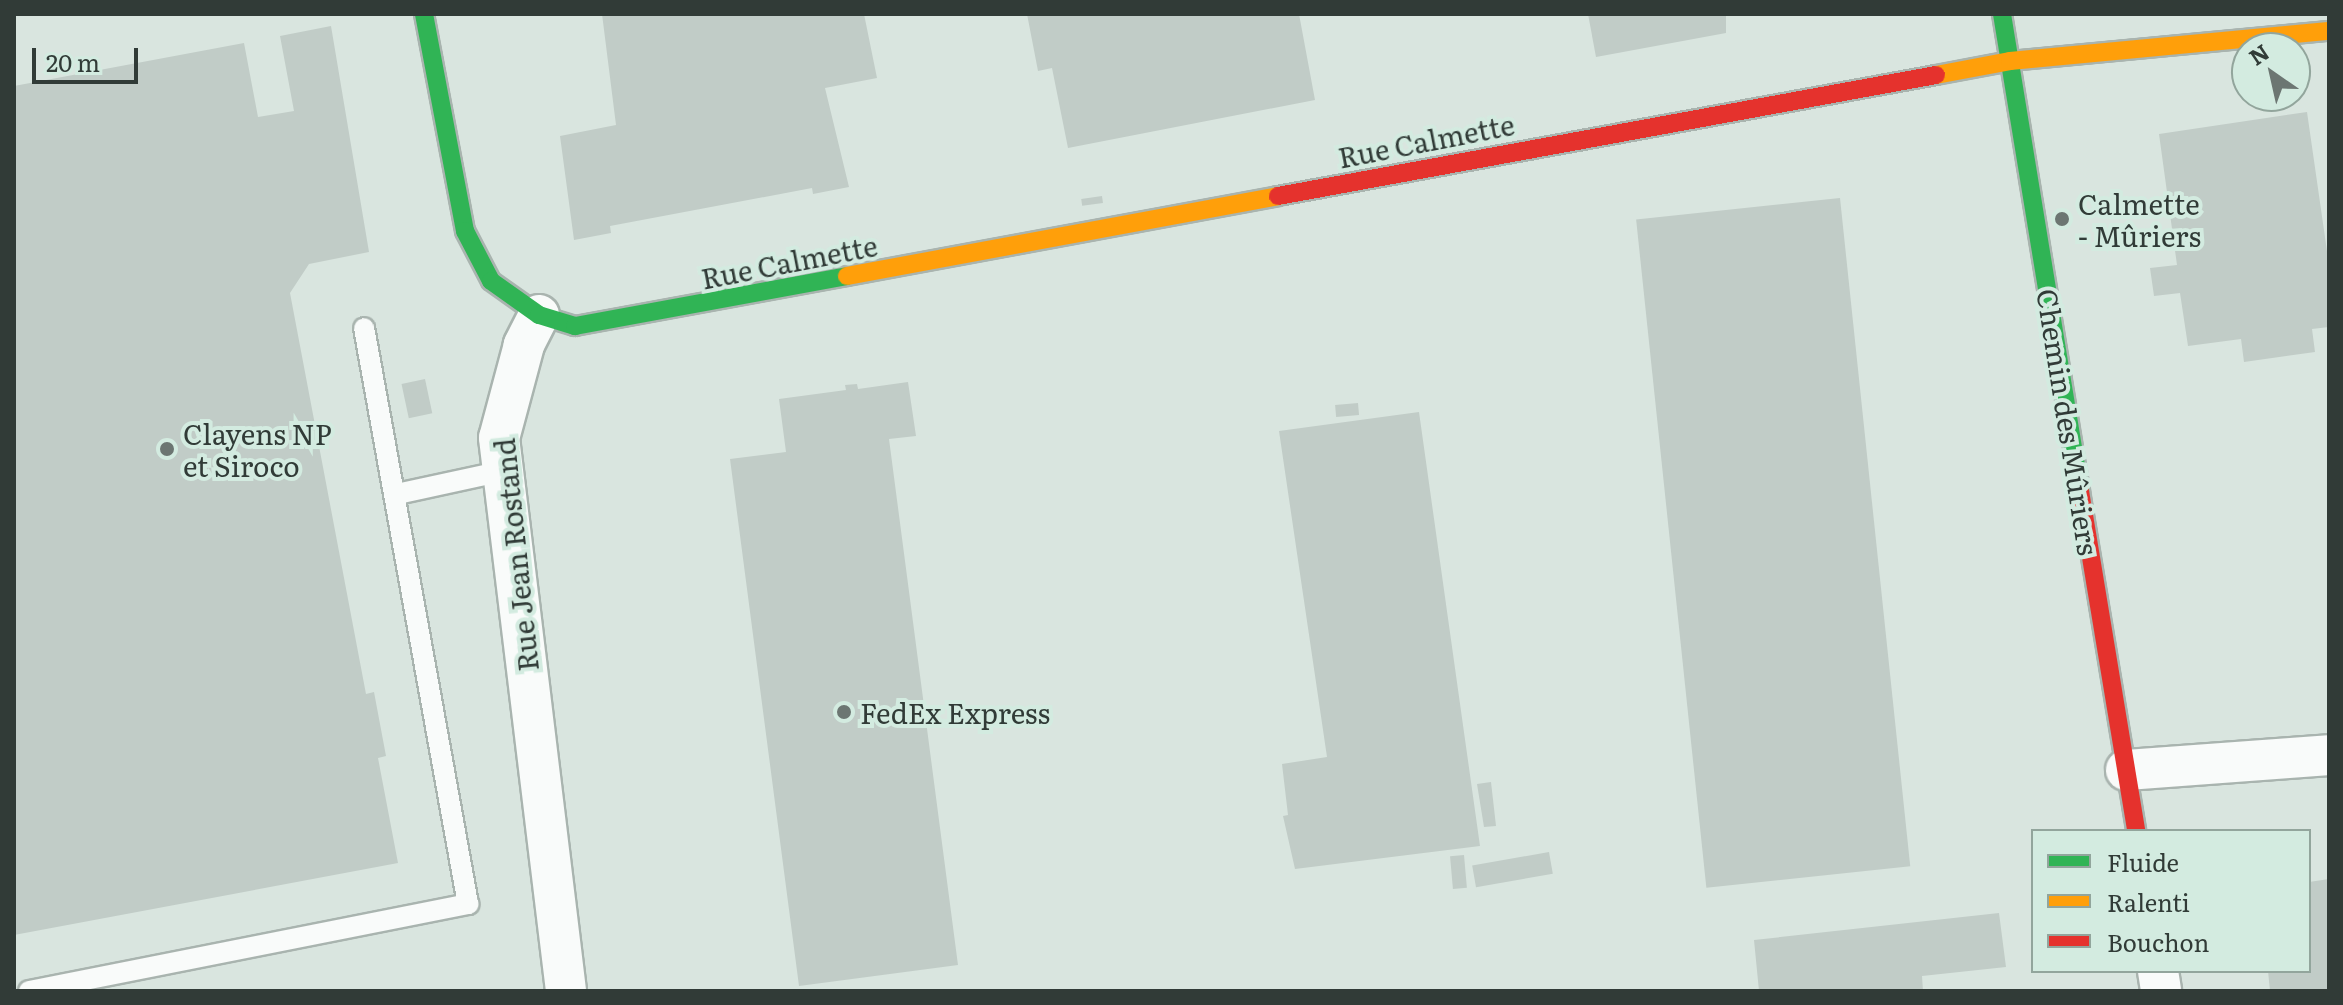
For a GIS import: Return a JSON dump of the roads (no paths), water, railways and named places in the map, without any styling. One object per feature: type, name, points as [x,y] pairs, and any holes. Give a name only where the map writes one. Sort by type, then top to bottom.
[{"type":"street","points":[[424,14],[465,231],[491,281],[539,315]]},
{"type":"street","name":"Chemin des Mûriers","points":[[2002,14],[2136,829]]},
{"type":"street","name":"Rue Calmette","points":[[539,315],[575,326],[621,321],[2010,61],[2329,31]]},
{"type":"street","name":"Rue Jean Rostand","points":[[539,315],[524,345],[499,438],[566,991]]},
{"type":"street","points":[[2126,770],[2329,755]]},
{"type":"lane","points":[[29,991],[468,904],[397,494],[364,328]]},
{"type":"lane","points":[[397,494],[503,471]]},
{"type":"place","name":"Calmette - Mûriers","points":[[2062,219]]},
{"type":"place","name":"Clayens NP et Siroco","points":[[167,449]]},
{"type":"place","name":"FedEx Express","points":[[844,712]]}]
